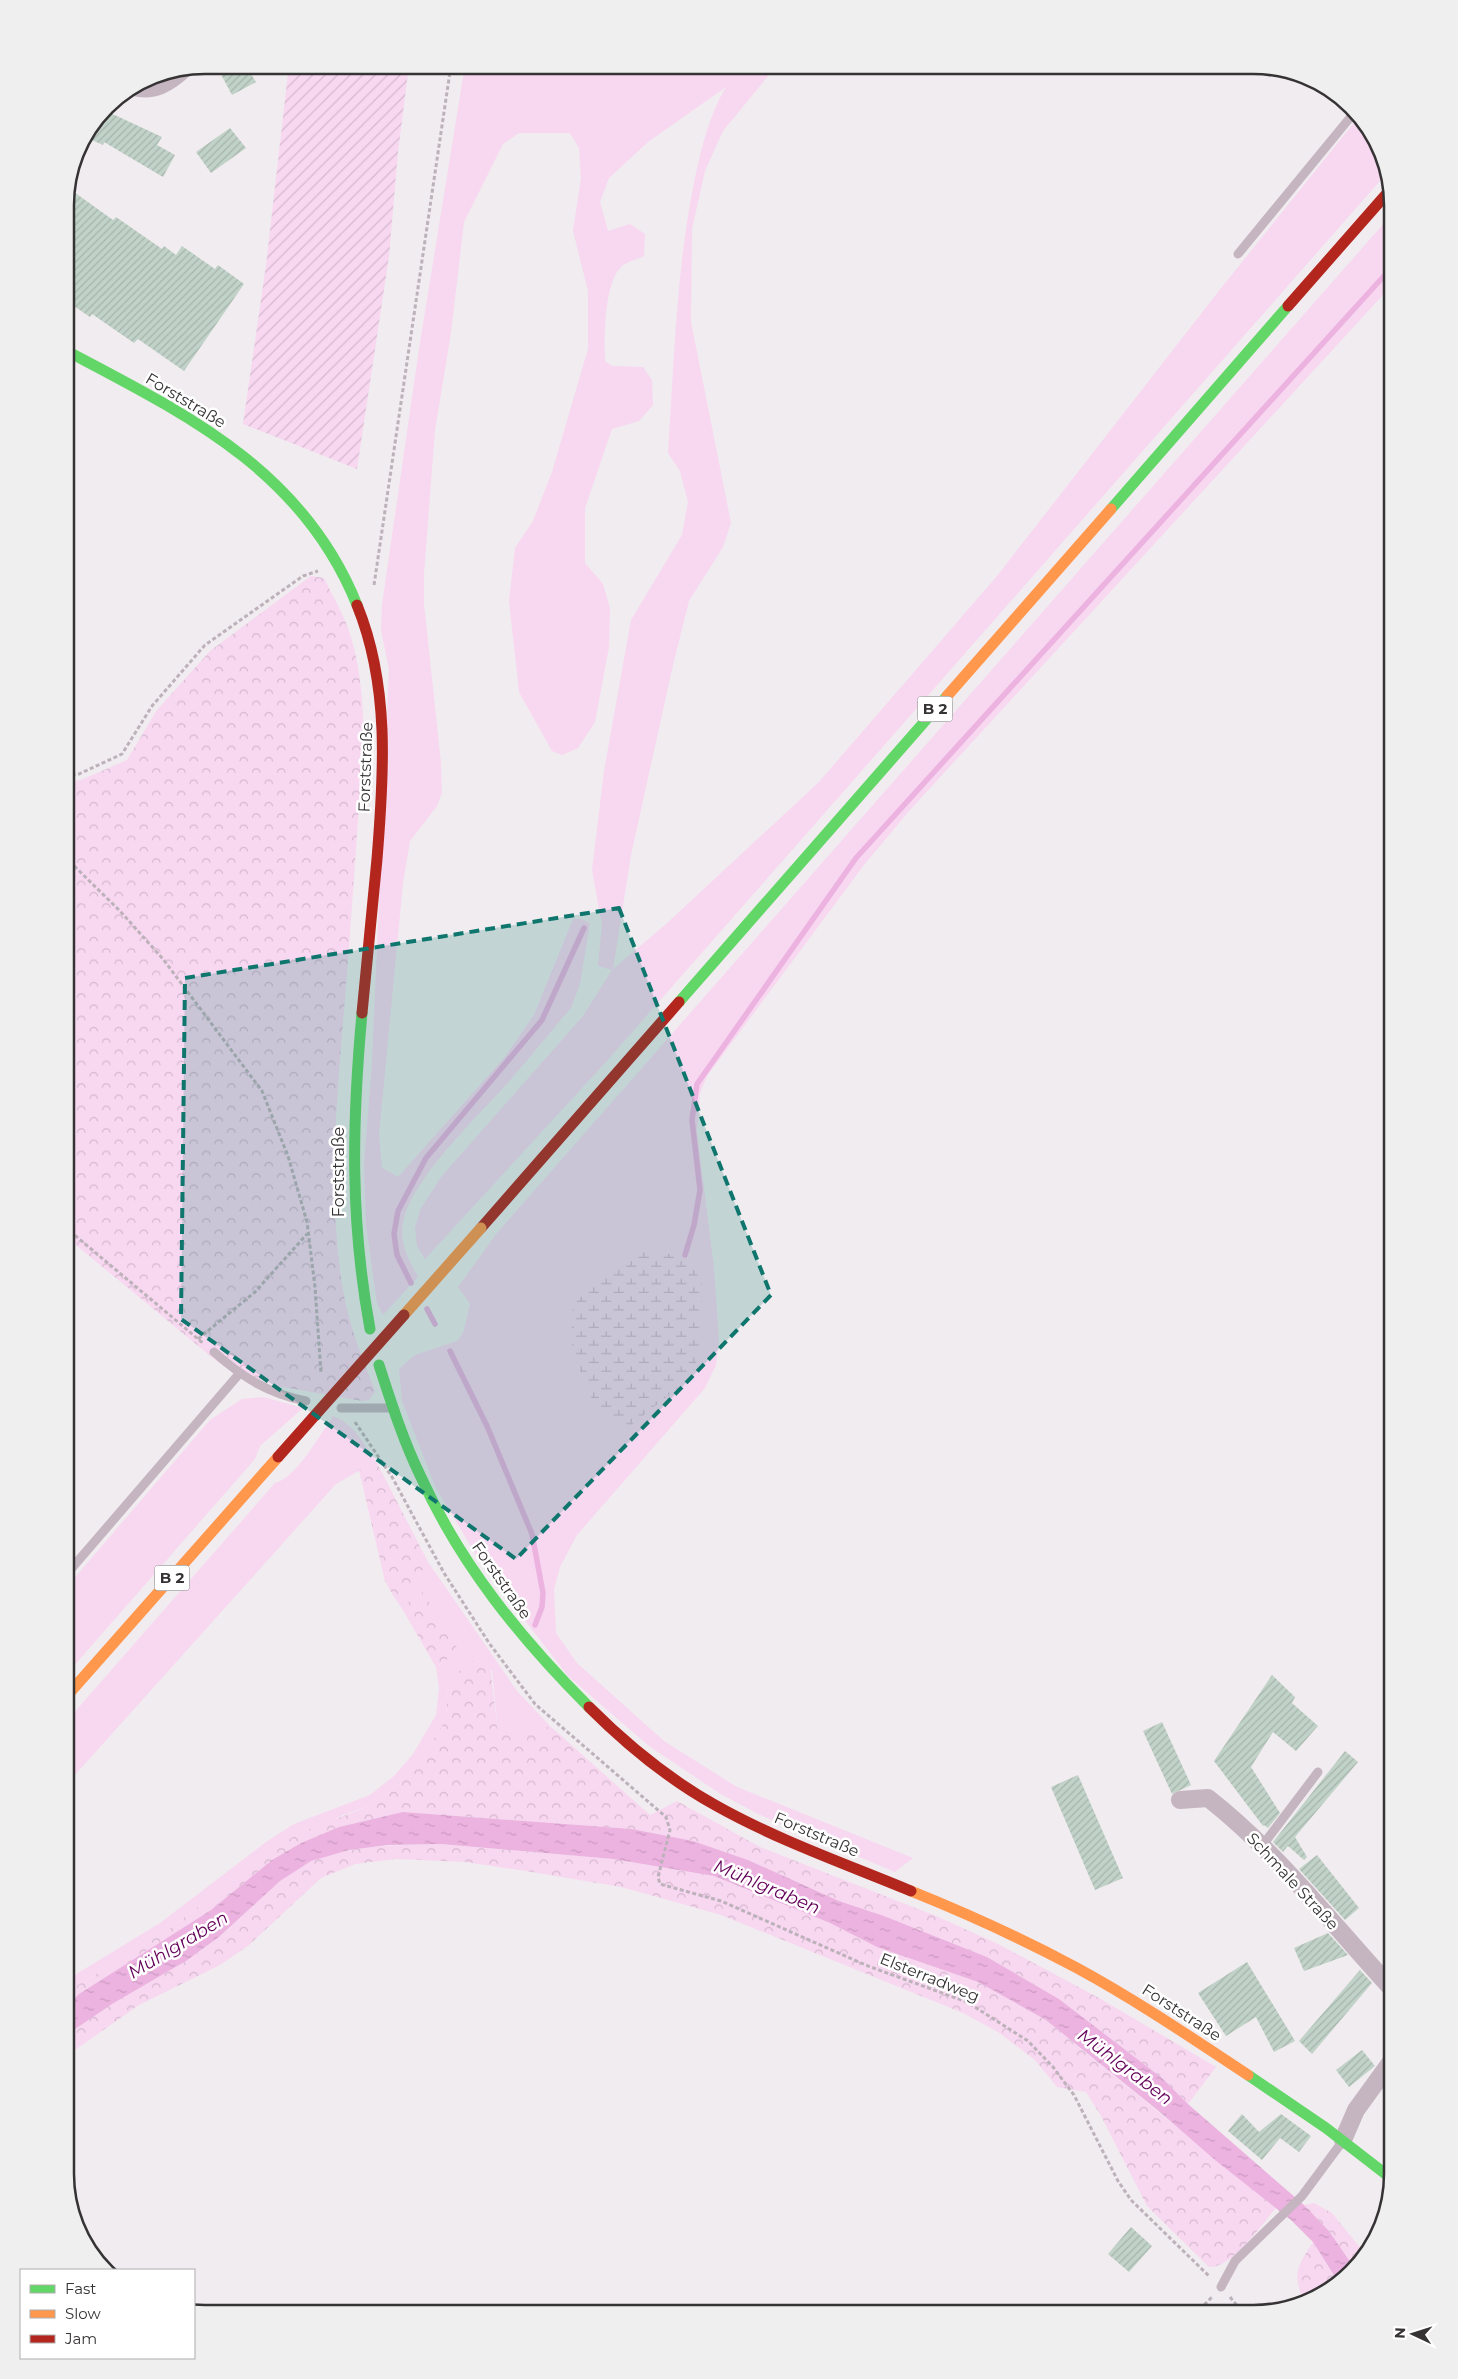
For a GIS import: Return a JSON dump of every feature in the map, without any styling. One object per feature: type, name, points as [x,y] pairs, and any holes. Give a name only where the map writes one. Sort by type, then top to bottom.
[{"type":"street","points":[[145,88],[151,89],[164,84],[172,78]]},
{"type":"street","name":"B 2","points":[[74,1688],[1384,197]]},
{"type":"street","name":"Forststraße","points":[[74,355],[199,423],[254,463],[298,506],[342,570],[368,631],[377,672],[383,715],[380,819],[354,1126],[353,1190],[356,1246],[370,1329]]},
{"type":"street","name":"Forststraße","points":[[379,1364],[392,1408],[425,1490],[475,1575],[517,1631],[550,1669],[598,1717],[658,1766],[713,1804],[764,1829],[1030,1943],[1112,1987],[1282,2097],[1343,2140],[1384,2173]]},
{"type":"street","name":"Schmale Straße","points":[[1180,1800],[1208,1798],[1235,1820],[1262,1846],[1384,1980]]},
{"type":"street","points":[[1343,2140],[1356,2110],[1384,2071]]},
{"type":"lane","points":[[1238,254],[1351,117]]},
{"type":"lane","points":[[214,1352],[239,1374],[266,1390],[306,1401]]},
{"type":"lane","points":[[74,1566],[239,1374]]},
{"type":"lane","points":[[341,1408],[392,1408]]},
{"type":"lane","points":[[1262,1846],[1318,1772]]},
{"type":"lane","points":[[1221,2287],[1235,2261],[1302,2196],[1343,2140]]},
{"type":"path","points":[[373,592],[450,74]]},
{"type":"path","points":[[74,774],[79,774],[122,754],[152,706],[205,645],[303,576],[316,571],[342,570]]},
{"type":"path","points":[[74,866],[120,911],[163,959],[262,1091],[288,1156],[307,1222],[315,1287],[321,1378]]},
{"type":"path","points":[[198,1339],[256,1292],[308,1234]]},
{"type":"path","points":[[74,1235],[214,1352]]},
{"type":"path","name":"Elsterradweg","points":[[670,1830],[658,1877],[660,1884],[722,1901],[868,1966],[967,2002],[1028,2041],[1053,2067],[1074,2095],[1118,2180],[1131,2200],[1221,2287]]},
{"type":"path","points":[[1204,2305],[1221,2287],[1236,2305]]},
{"type":"highlighted area","points":[[619,908],[771,1295],[516,1559],[181,1319],[185,978]]},
{"type":"green space","points":[[288,74],[408,74],[398,152],[389,256],[357,469],[243,424],[266,265]]},
{"type":"green space","points":[[464,74],[770,74],[723,131],[705,171],[692,229],[691,322],[731,523],[723,547],[689,601],[631,855],[613,969],[665,925],[819,782],[997,576],[1218,292],[1355,122],[1371,147],[1382,179],[605,1063],[425,1259],[417,1246],[415,1228],[420,1210],[441,1177],[583,1016],[612,970],[598,966],[602,925],[592,870],[604,771],[631,620],[682,535],[688,502],[680,471],[668,453],[679,287],[687,221],[705,136],[714,111],[726,87],[648,142],[609,178],[600,202],[608,231],[630,224],[645,234],[644,256],[622,266],[612,284],[606,311],[605,361],[612,366],[643,367],[652,380],[653,405],[639,421],[612,429],[585,508],[585,563],[603,584],[610,608],[609,647],[595,722],[578,748],[562,755],[552,751],[519,692],[509,601],[515,548],[533,521],[552,472],[588,349],[588,291],[573,231],[581,178],[579,148],[570,133],[519,133],[503,144],[464,222],[451,333],[435,430],[424,574],[424,604],[441,763],[442,793],[437,806],[410,841],[403,883],[379,1135],[382,1168],[398,1177],[504,1058],[534,1015],[573,919],[581,919],[590,923],[580,984],[571,1008],[512,1078],[449,1147],[419,1186],[409,1205],[402,1230],[406,1251],[418,1277],[383,1315],[377,1303],[366,1225],[364,1164],[372,1063],[389,669],[381,630],[382,605],[419,349]]},
{"type":"green space","points":[[1384,223],[1384,294],[909,811],[864,865],[707,1076],[700,1093],[697,1131],[714,1268],[719,1340],[716,1365],[705,1388],[577,1535],[560,1567],[554,1589],[556,1633],[577,1663],[664,1741],[737,1787],[913,1858],[895,1872],[758,1814],[719,1793],[649,1746],[568,1676],[482,1565],[435,1486],[402,1401],[399,1369],[415,1355],[457,1341],[463,1333],[470,1304],[458,1287],[497,1233]]},
{"type":"green space","points":[[311,576],[324,578],[346,623],[357,663],[364,731],[337,1108],[334,1181],[335,1218],[343,1290],[352,1329],[375,1391],[369,1400],[362,1401],[277,1386],[219,1363],[74,1243],[74,781],[81,780],[127,760],[157,710],[210,651]]},
{"type":"green space","points":[[642,1252],[685,1255],[702,1282],[701,1355],[678,1388],[630,1426],[597,1409],[584,1383],[571,1342],[573,1306],[602,1273]]},
{"type":"green space","points":[[263,1397],[303,1408],[260,1446],[255,1459],[74,1666],[74,1579],[210,1420],[242,1399]]},
{"type":"green space","points":[[333,1416],[352,1429],[376,1461],[336,1484],[74,1776],[74,1713],[275,1483],[292,1473],[315,1444]]},
{"type":"green space","points":[[376,1461],[428,1562],[414,1583],[394,1597],[385,1581],[359,1470]]},
{"type":"green space","points":[[428,1562],[517,1691],[550,1726],[519,1738],[498,1733],[492,1670],[448,1688],[446,1719],[421,1760],[401,1783],[375,1804],[343,1815],[272,1851],[165,1932],[74,1988],[74,1976],[160,1923],[266,1842],[294,1824],[370,1795],[394,1776],[413,1754],[436,1715],[439,1689],[436,1667],[458,1651],[423,1593],[401,1607],[394,1597],[414,1583]]},
{"type":"green space","points":[[423,1592],[459,1651],[436,1667],[401,1607]]},
{"type":"green space","points":[[488,1649],[498,1733],[519,1738],[550,1726],[650,1815],[677,1801],[760,1847],[936,1916],[998,1944],[1099,1998],[1216,2067],[1188,2104],[1162,2078],[1059,1999],[987,1957],[884,1916],[839,1901],[748,1860],[693,1841],[632,1829],[403,1812],[339,1827],[301,1843],[272,1860],[211,1910],[74,1998],[74,1988],[165,1932],[272,1851],[299,1833],[375,1804],[401,1783],[421,1760],[446,1719],[448,1688],[457,1673]]},
{"type":"green space","points":[[441,1844],[613,1859],[714,1876],[830,1923],[877,1947],[978,1982],[1046,2020],[1276,2208],[1236,2254],[1227,2261],[1209,2267],[1147,2206],[1101,2116],[1086,2092],[1057,2087],[1035,2060],[998,2032],[963,2013],[721,1915],[621,1887],[465,1862],[396,1859],[355,1864],[321,1878],[249,1945],[220,1965],[139,2005],[74,2051],[74,2030],[112,2004],[206,1947],[288,1874],[313,1860],[329,1855],[344,1851],[392,1846]]},
{"type":"green space","points":[[1314,2203],[1332,2213],[1361,2249],[1351,2262],[1329,2231],[1304,2205]]},
{"type":"green space","points":[[1313,2242],[1335,2277],[1311,2292],[1301,2296],[1297,2277],[1303,2258]]},
{"type":"water","name":"Mühlgraben","points":[[403,1812],[632,1829],[693,1841],[748,1860],[839,1901],[884,1916],[987,1957],[1059,1999],[1162,2078],[1188,2104],[1304,2205],[1329,2231],[1351,2262],[1335,2277],[1313,2242],[1291,2220],[1215,2160],[1161,2113],[1046,2020],[978,1982],[877,1947],[830,1923],[714,1876],[613,1859],[441,1844],[388,1845],[349,1850],[311,1861],[280,1881],[219,1937],[186,1961],[112,2004],[74,2030],[74,1999],[79,1994],[211,1910],[272,1860],[301,1843],[339,1827]]},
{"type":"building","points":[[221,74],[251,74],[256,82],[232,95]]},
{"type":"building","points":[[111,113],[162,137],[157,145],[175,155],[163,177],[104,142],[103,145],[91,140]]},
{"type":"building","points":[[230,128],[246,148],[211,173],[196,152]]},
{"type":"building","points":[[74,192],[113,220],[116,217],[162,249],[164,246],[176,255],[182,246],[215,269],[218,265],[244,284],[184,371],[138,339],[134,343],[92,314],[90,317],[74,306]]},
{"type":"building","points":[[1272,1675],[1295,1697],[1292,1703],[1318,1726],[1296,1751],[1273,1732],[1251,1767],[1280,1813],[1268,1828],[1263,1826],[1214,1761]]},
{"type":"building","points":[[1162,1722],[1191,1785],[1172,1794],[1143,1731]]},
{"type":"building","points":[[1345,1751],[1358,1762],[1295,1837],[1307,1857],[1304,1860],[1288,1846],[1283,1852],[1273,1842]]},
{"type":"building","points":[[1078,1775],[1123,1878],[1095,1890],[1051,1787]]},
{"type":"building","points":[[1317,1855],[1359,1908],[1345,1920],[1299,1869]]},
{"type":"building","points":[[1328,1933],[1348,1955],[1304,1971],[1294,1948]]},
{"type":"building","points":[[1247,1962],[1295,2041],[1274,2052],[1256,2017],[1226,2036],[1198,1993]]},
{"type":"building","points":[[1360,1970],[1372,1983],[1312,2054],[1299,2041]]},
{"type":"building","points":[[1362,2050],[1375,2066],[1349,2087],[1336,2070]]},
{"type":"building","points":[[1242,2114],[1259,2132],[1281,2114],[1311,2136],[1299,2152],[1280,2138],[1262,2160],[1228,2131]]},
{"type":"building","points":[[1131,2227],[1152,2246],[1129,2272],[1108,2254]]},
{"type":"waterway","points":[[685,1255],[694,1225],[700,1190],[692,1120],[697,1084],[856,858],[1384,276]]},
{"type":"waterway","points":[[411,1283],[397,1255],[394,1234],[398,1211],[426,1158],[542,1020],[584,928]]},
{"type":"waterway","points":[[427,1309],[435,1324]]},
{"type":"waterway","points":[[450,1351],[487,1426],[532,1534],[543,1593],[542,1607],[535,1625]]},
{"type":"traffic: fast","points":[[1111,509],[1288,306]]},
{"type":"traffic: fast","points":[[74,355],[196,423],[236,451],[273,482],[306,517],[334,558],[357,605]]},
{"type":"traffic: fast","points":[[679,1002],[947,696]]},
{"type":"traffic: fast","points":[[362,1013],[356,1093],[355,1171],[359,1249],[370,1329]]},
{"type":"traffic: fast","points":[[379,1365],[414,1462],[436,1508],[473,1570],[516,1627],[589,1707]]},
{"type":"traffic: fast","points":[[1248,2075],[1326,2128],[1384,2173]]},
{"type":"traffic: slow","points":[[947,696],[1111,509]]},
{"type":"traffic: slow","points":[[404,1315],[481,1228]]},
{"type":"traffic: slow","points":[[74,1688],[278,1457]]},
{"type":"traffic: slow","points":[[911,1891],[995,1927],[1099,1980],[1185,2033],[1248,2075]]},
{"type":"traffic: jam","points":[[1288,306],[1384,197]]},
{"type":"traffic: jam","points":[[357,605],[368,636],[375,667],[380,698],[382,730],[377,859],[362,1013]]},
{"type":"traffic: jam","points":[[481,1228],[679,1002]]},
{"type":"traffic: jam","points":[[278,1457],[404,1315]]},
{"type":"traffic: jam","points":[[589,1707],[649,1760],[715,1805],[812,1851],[911,1891]]}]
